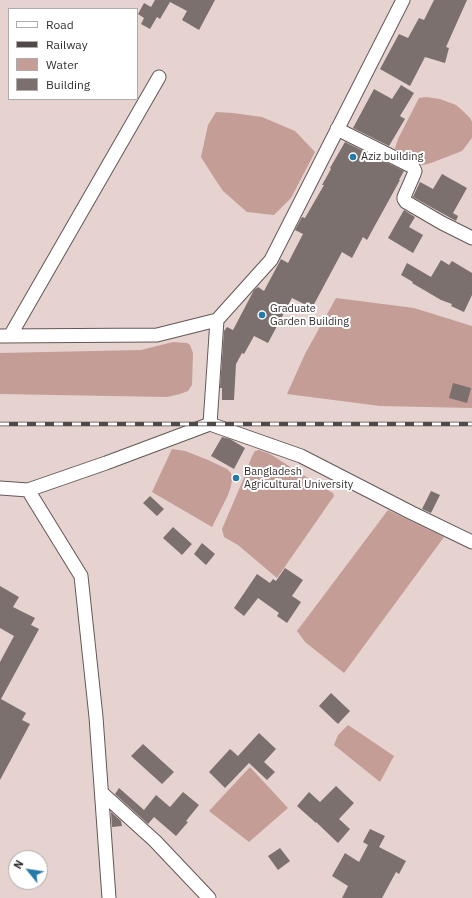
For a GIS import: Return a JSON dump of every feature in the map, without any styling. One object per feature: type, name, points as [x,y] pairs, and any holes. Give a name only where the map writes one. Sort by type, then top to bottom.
[{"type":"street","points":[[5,336],[157,335],[217,320],[271,260],[403,0]]},
{"type":"street","points":[[5,336],[159,77]]},
{"type":"street","points":[[337,129],[413,167],[414,174],[404,197],[406,202],[472,238]]},
{"type":"street","points":[[210,424],[217,320]]},
{"type":"street","points":[[0,488],[28,490],[106,463],[210,424],[301,456],[472,542]]},
{"type":"street","points":[[28,490],[81,576],[96,717],[109,898]]},
{"type":"street","points":[[102,793],[155,841],[209,898]]},
{"type":"shaded area","name":"Bangladesh Agricultural University","points":[[0,0],[472,0],[472,898],[0,898]]},
{"type":"water","points":[[426,97],[440,99],[456,105],[463,111],[472,122],[472,138],[462,151],[423,165],[398,155],[395,148],[419,98]]},
{"type":"water","points":[[216,112],[262,117],[295,131],[315,152],[291,198],[274,215],[247,212],[223,191],[201,157],[208,125]]},
{"type":"water","points":[[336,298],[414,308],[472,326],[472,408],[380,406],[287,394],[305,354]]},
{"type":"water","points":[[173,342],[187,343],[190,345],[193,353],[192,385],[188,391],[180,394],[167,397],[0,394],[0,353],[141,350]]},
{"type":"water","points":[[172,449],[185,451],[208,460],[227,469],[231,473],[232,479],[228,495],[212,527],[152,492]]},
{"type":"water","points":[[259,450],[270,454],[333,493],[334,496],[277,578],[238,545],[224,537],[222,529],[252,456],[255,451]]},
{"type":"water","points":[[388,510],[444,537],[344,673],[305,642],[297,631]]},
{"type":"water","points":[[348,725],[394,756],[380,782],[334,745],[338,735]]},
{"type":"water","points":[[250,767],[288,808],[249,842],[209,811]]},
{"type":"building","points":[[155,0],[215,0],[199,30],[182,20],[187,11],[170,2],[160,19],[157,17],[150,29],[141,24],[144,18],[138,14],[144,3],[151,7]]},
{"type":"building","points":[[434,0],[467,0],[446,47],[449,48],[445,63],[425,57],[410,86],[380,69],[399,34],[408,38],[419,18],[424,20]]},
{"type":"building","points":[[401,85],[414,93],[400,116],[405,119],[389,146],[353,128],[374,89],[392,99]]},
{"type":"building","points":[[345,142],[404,171],[400,180],[367,240],[363,237],[352,258],[342,252],[312,308],[292,298],[268,343],[254,336],[244,354],[242,353],[236,364],[234,400],[222,400],[222,388],[220,388],[224,331],[227,327],[233,330],[254,290],[258,287],[264,291],[281,259],[288,263],[303,234],[295,230],[302,217],[305,218],[324,185],[322,185],[331,169],[330,168]]},
{"type":"building","points":[[442,174],[467,188],[453,213],[458,216],[456,221],[413,197],[420,182],[433,189]]},
{"type":"building","points":[[404,210],[415,217],[409,227],[423,235],[413,253],[388,238]]},
{"type":"building","points":[[441,260],[449,265],[452,261],[472,273],[472,295],[464,312],[451,306],[452,304],[441,300],[401,275],[407,263],[431,277]]},
{"type":"building","points":[[453,383],[471,388],[467,403],[449,398]]},
{"type":"building","points":[[222,437],[230,439],[245,448],[234,469],[211,456]]},
{"type":"building","points":[[431,491],[440,495],[431,513],[422,509]]},
{"type":"building","points":[[150,496],[164,509],[157,516],[143,503]]},
{"type":"building","points":[[173,527],[192,544],[182,555],[163,538]]},
{"type":"building","points":[[202,543],[215,554],[206,565],[194,554]]},
{"type":"building","points":[[285,568],[303,580],[292,596],[301,602],[287,623],[277,616],[279,613],[258,598],[244,616],[234,608],[257,574],[270,583],[273,579],[276,581]]},
{"type":"building","points":[[0,586],[19,597],[13,607],[35,618],[31,625],[39,629],[1,699],[26,713],[22,720],[30,724],[0,780],[0,662],[14,636],[0,628]]},
{"type":"building","points":[[331,693],[350,711],[338,724],[319,706]]},
{"type":"building","points":[[259,733],[276,749],[264,762],[275,772],[267,780],[249,763],[225,788],[209,772],[230,749],[238,756]]},
{"type":"building","points":[[143,744],[174,772],[162,784],[131,756]]},
{"type":"building","points":[[336,786],[354,803],[339,819],[350,829],[338,843],[297,806],[309,792],[320,802]]},
{"type":"building","points":[[119,788],[144,810],[156,795],[170,807],[183,792],[199,805],[186,821],[188,822],[176,836],[154,817],[148,824],[115,794]]},
{"type":"building","points":[[111,812],[121,821],[122,826],[112,827]]},
{"type":"building","points":[[370,829],[385,836],[379,847],[406,861],[399,874],[396,872],[382,898],[342,898],[348,886],[332,876],[345,853],[359,862],[368,845],[363,842]]},
{"type":"building","points":[[280,848],[290,861],[278,870],[268,856]]},
{"type":"railway","points":[[0,424],[472,424]]},
{"type":"place","name":"Aziz building","points":[[353,157]]},
{"type":"place","name":"Graduate Garden Building","points":[[262,315]]},
{"type":"place","name":"Bangladesh Agricultural University","points":[[236,478]]}]
